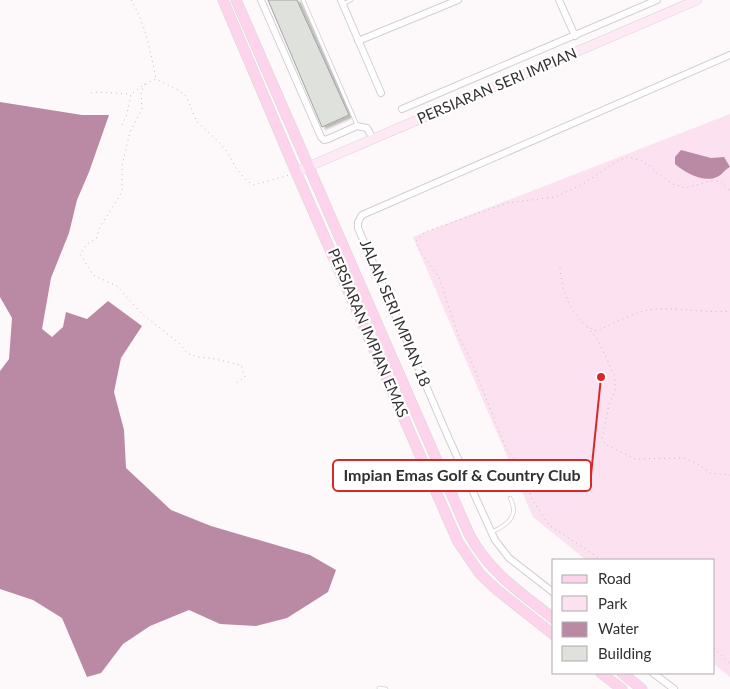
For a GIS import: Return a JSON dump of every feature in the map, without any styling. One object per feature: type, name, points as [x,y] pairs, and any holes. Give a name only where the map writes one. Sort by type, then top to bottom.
[{"type":"main road","name":"PERSIARAN IMPIAN EMAS","points":[[223,0],[458,542],[480,574],[497,590],[552,633]]},
{"type":"main road","name":"PERSIARAN IMPIAN EMAS","points":[[236,0],[478,552],[503,579],[552,617]]},
{"type":"main road","points":[[602,674],[622,689]]},
{"type":"main road","points":[[623,674],[642,689]]},
{"type":"street","points":[[261,0],[321,137],[324,140],[328,139],[357,126],[367,128],[373,139]]},
{"type":"street","points":[[358,41],[458,0]]},
{"type":"street","points":[[559,0],[575,36]]},
{"type":"street","points":[[402,109],[657,0]]},
{"type":"street","name":"PERSIARAN SERI IMPIAN","points":[[296,172],[697,0]]},
{"type":"street","points":[[342,2],[381,94]]},
{"type":"street","name":"JALAN SERI IMPIAN 18","points":[[552,592],[509,558],[491,532],[358,228],[358,222],[362,215],[730,55]]},
{"type":"street","points":[[654,674],[674,689]]},
{"type":"lane","points":[[304,0],[357,126]]},
{"type":"lane","points":[[342,2],[351,0]]},
{"type":"lane","points":[[491,532],[510,522],[514,504],[510,498]]},
{"type":"lane","points":[[379,688],[386,689]]},
{"type":"path","points":[[131,0],[140,16],[150,45],[156,80]]},
{"type":"path","points":[[91,93],[96,91],[109,94],[131,94],[145,84],[156,80],[178,90],[186,96],[197,122],[228,152],[236,168],[247,181],[254,185],[296,172]]},
{"type":"path","points":[[145,84],[141,92],[142,109],[130,132],[122,166],[122,192],[100,227],[96,239],[87,244],[80,254],[93,275],[117,286],[142,314],[179,343],[187,353],[197,357],[241,365],[245,377],[236,384]]},
{"type":"path","points":[[122,125],[127,114],[131,94]]},
{"type":"path","points":[[600,559],[549,525],[531,498],[524,472],[506,448],[470,358],[458,335],[438,277],[421,253],[416,241],[425,232],[507,203],[555,197],[583,184],[614,163],[627,157],[640,160],[673,184],[686,188],[710,181],[720,181],[730,191]]},
{"type":"path","points":[[560,268],[561,281],[572,308],[578,319],[598,340],[615,377],[615,391],[609,405],[602,438],[605,444],[635,459],[684,458],[700,465],[710,473],[730,475]]},
{"type":"path","points":[[587,327],[597,331],[654,309],[730,311]]},
{"type":"path","points":[[715,649],[730,664]]},
{"type":"green space","points":[[730,114],[730,677],[715,665],[715,559],[585,559],[533,517],[413,237]]},
{"type":"water","points":[[0,102],[82,115],[109,115],[77,200],[69,233],[51,278],[42,329],[52,337],[63,327],[66,312],[87,319],[108,301],[142,326],[121,358],[114,392],[124,430],[126,468],[171,510],[211,526],[310,555],[336,570],[328,592],[287,618],[256,626],[220,624],[189,610],[150,626],[123,644],[101,673],[87,677],[62,618],[33,600],[0,589],[0,371],[9,359],[12,318],[0,297]]},
{"type":"water","points":[[681,150],[711,158],[724,157],[730,167],[712,179],[695,176],[675,164],[675,157]]},
{"type":"building","points":[[268,0],[297,0],[349,115],[322,127]]},
{"type":"place","name":"Impian Emas Golf & Country Club","points":[[601,377]]}]
